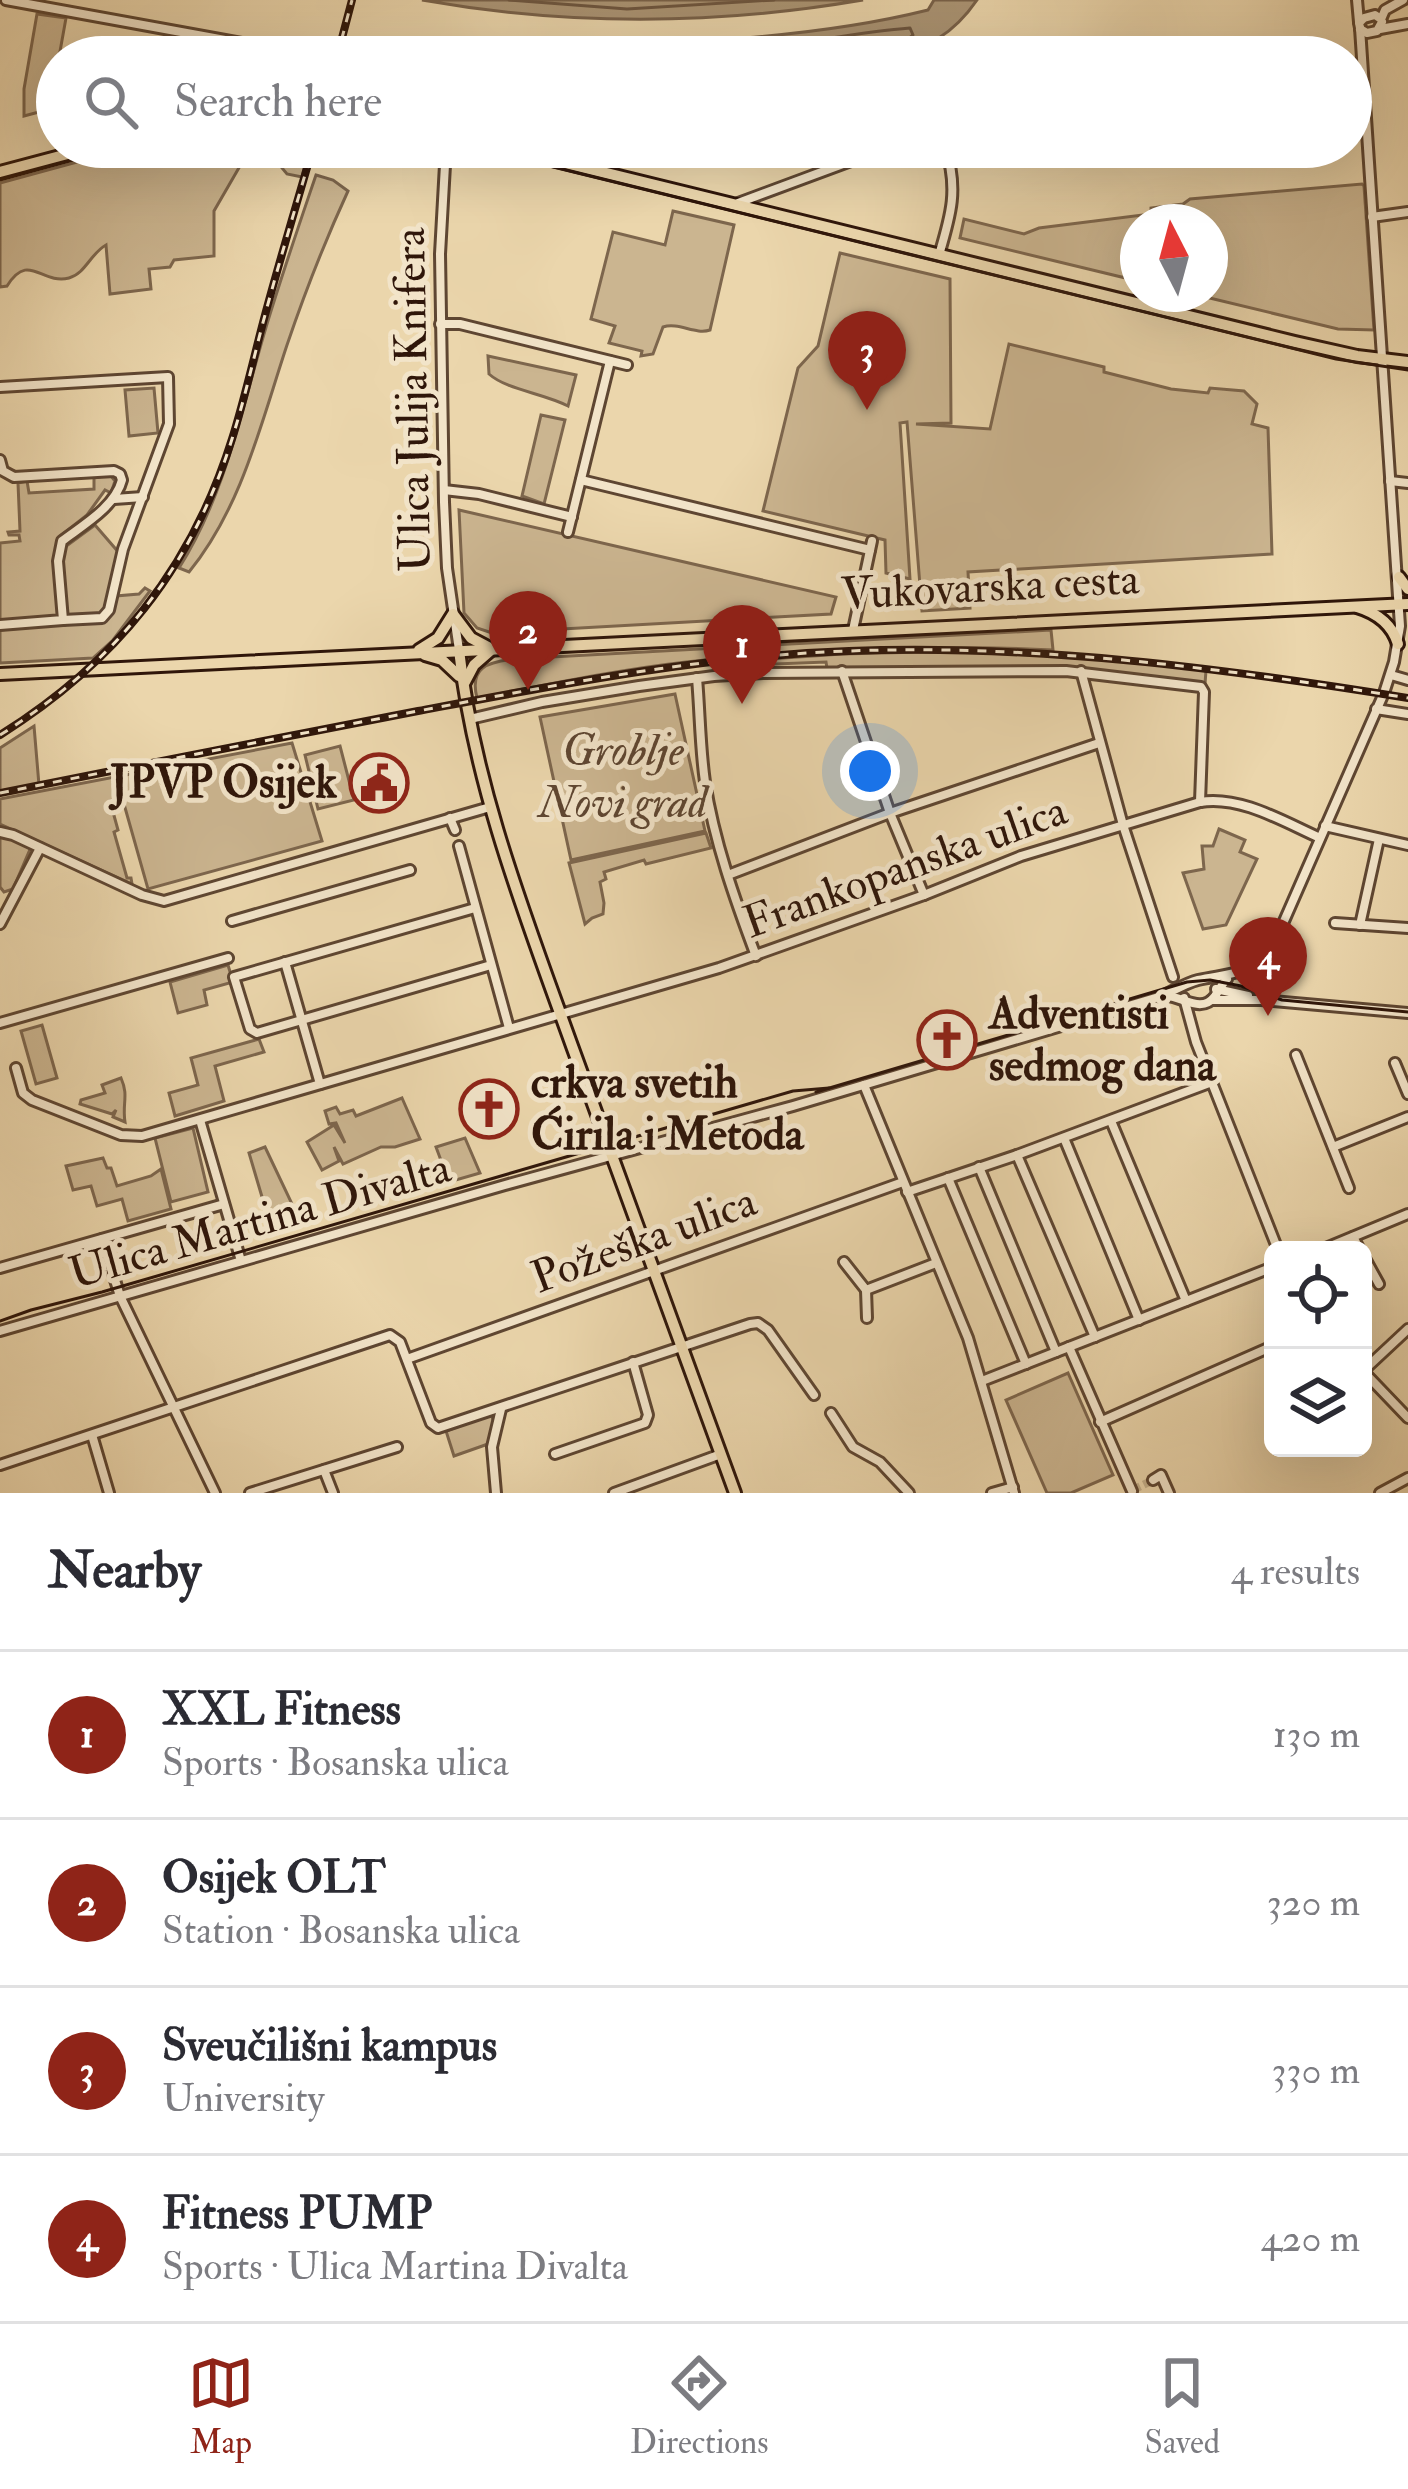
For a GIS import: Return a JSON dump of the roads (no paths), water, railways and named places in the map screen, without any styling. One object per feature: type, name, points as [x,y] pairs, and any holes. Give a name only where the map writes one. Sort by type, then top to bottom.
[{"type":"main road","points":[[0,172],[36,162]]},
{"type":"main road","points":[[585,168],[1295,342],[1408,362]]},
{"type":"main road","points":[[1399,577],[1408,589]]},
{"type":"main road","name":"Vukovarska cesta","points":[[0,674],[1404,604]]},
{"type":"main road","points":[[1348,605],[1377,616],[1393,631],[1398,644]]},
{"type":"main road","points":[[410,653],[438,638],[453,614],[471,638],[495,649],[474,665],[464,686]]},
{"type":"main road","points":[[459,650],[492,806],[534,939],[735,1493]]},
{"type":"main road","points":[[410,653],[442,660],[464,686]]},
{"type":"street","points":[[6,0],[208,36]]},
{"type":"street","points":[[1372,36],[1385,10],[1403,0]]},
{"type":"street","points":[[1358,1],[1365,15],[1378,16],[1381,26]]},
{"type":"street","points":[[1358,1],[1361,36]]},
{"type":"street","points":[[1359,26],[1370,16]]},
{"type":"street","points":[[1359,26],[1363,32],[1408,24]]},
{"type":"street","name":"Ulica Julija Knifera","points":[[445,168],[440,324],[444,490],[447,568],[459,650]]},
{"type":"street","points":[[734,205],[832,168]]},
{"type":"street","points":[[939,256],[954,199],[951,168]]},
{"type":"street","points":[[1265,1000],[1257,984],[1390,675],[1404,604],[1390,482],[1369,168]]},
{"type":"street","points":[[772,190],[768,199],[772,214]]},
{"type":"street","points":[[1372,217],[1408,212]]},
{"type":"street","points":[[440,324],[460,324],[627,365]]},
{"type":"street","points":[[568,532],[610,361]]},
{"type":"street","points":[[0,387],[168,377],[169,424],[123,549],[106,615],[0,625]]},
{"type":"street","points":[[0,460],[3,471],[20,477],[117,472],[122,480],[112,499],[62,541],[58,562],[63,620]]},
{"type":"street","points":[[581,480],[871,546],[853,630]]},
{"type":"street","points":[[1390,482],[1408,482]]},
{"type":"street","points":[[444,490],[572,517]]},
{"type":"street","points":[[112,499],[142,497]]},
{"type":"street","points":[[842,670],[890,813],[924,895]]},
{"type":"street","points":[[470,718],[697,678],[842,670],[1081,671],[1203,689],[1200,802]]},
{"type":"street","points":[[1081,671],[1173,977],[1165,995]]},
{"type":"street","points":[[1390,675],[1408,680]]},
{"type":"street","points":[[697,678],[706,787],[755,956]]},
{"type":"street","points":[[1376,709],[1408,714]]},
{"type":"street","points":[[728,875],[890,813],[1099,743]]},
{"type":"street","name":"Frankopanska ulica","points":[[16,1068],[26,1097],[126,1136],[142,1136],[755,956],[1021,856],[1200,802],[1238,804],[1320,838]]},
{"type":"street","points":[[0,832],[164,901],[452,826],[492,806]]},
{"type":"street","points":[[1325,826],[1408,845]]},
{"type":"street","points":[[1360,925],[1379,838]]},
{"type":"street","points":[[458,847],[509,1028]]},
{"type":"street","points":[[0,924],[40,848]]},
{"type":"street","points":[[232,921],[410,870]]},
{"type":"street","points":[[475,908],[234,977],[254,1033],[491,965]]},
{"type":"street","points":[[1335,923],[1408,928]]},
{"type":"street","points":[[1173,977],[1188,984],[1234,975],[1255,967],[1269,952]]},
{"type":"street","points":[[0,1023],[228,958]]},
{"type":"street","points":[[285,962],[320,1084]]},
{"type":"street","points":[[1191,1026],[1193,1010],[1234,975]]},
{"type":"street","points":[[1202,980],[1210,982],[1215,992]]},
{"type":"street","points":[[1188,984],[1184,998],[1191,1026],[1274,1241]]},
{"type":"street","name":"Ulica Martina Divalta","points":[[0,1331],[864,1085],[1165,995],[1188,984]]},
{"type":"street","points":[[1215,992],[1408,1013]]},
{"type":"street","name":"Ulica Martina Divalta","points":[[1165,995],[1184,998]]},
{"type":"street","points":[[1184,998],[1199,1005]]},
{"type":"street","points":[[1295,1055],[1349,1188]]},
{"type":"street","points":[[1395,1063],[1408,1094]]},
{"type":"street","name":"Požeška ulica","points":[[407,1360],[905,1187],[1017,1155],[1211,1082]]},
{"type":"street","points":[[864,1085],[982,1381],[1014,1490],[992,1493]]},
{"type":"street","points":[[1333,1147],[1408,1117]]},
{"type":"street","points":[[200,1120],[241,1261]]},
{"type":"street","points":[[1111,1121],[1186,1301]]},
{"type":"street","points":[[1064,1138],[1139,1319]]},
{"type":"street","points":[[1017,1155],[1095,1337]]},
{"type":"street","points":[[980,1167],[1056,1352]]},
{"type":"street","points":[[948,1178],[1026,1364]]},
{"type":"street","points":[[0,1268],[224,1204]]},
{"type":"street","points":[[1343,1241],[1408,1214]]},
{"type":"street","points":[[1353,1237],[1355,1241]]},
{"type":"street","points":[[102,1239],[120,1296],[215,1493]]},
{"type":"street","points":[[844,1262],[866,1290],[867,1318]]},
{"type":"street","points":[[866,1290],[936,1263]]},
{"type":"street","points":[[982,1381],[1264,1271]]},
{"type":"street","points":[[1372,1271],[1379,1284]]},
{"type":"street","points":[[0,1465],[385,1336],[397,1338],[431,1423],[438,1428],[758,1323],[814,1395]]},
{"type":"street","points":[[1372,1362],[1408,1328]]},
{"type":"street","points":[[1069,1347],[1130,1491]]},
{"type":"street","points":[[1100,1422],[1266,1349]]},
{"type":"street","points":[[555,1454],[645,1423],[648,1415],[633,1362]]},
{"type":"street","points":[[1372,1380],[1408,1418]]},
{"type":"street","points":[[496,1493],[492,1448],[502,1407]]},
{"type":"street","points":[[832,1413],[853,1448],[880,1462],[909,1493]]},
{"type":"street","points":[[92,1435],[109,1493]]},
{"type":"street","points":[[250,1493],[397,1447]]},
{"type":"street","points":[[615,1493],[721,1454]]},
{"type":"street","points":[[324,1470],[333,1493]]},
{"type":"street","points":[[1153,1480],[1161,1475],[1169,1493]]},
{"type":"street","points":[[1380,1493],[1408,1478]]},
{"type":"water","points":[[422,0],[863,0],[753,14],[642,19],[532,14]]},
{"type":"water","points":[[934,0],[977,0],[941,36],[767,36],[837,28],[928,10]]},
{"type":"tunnel","points":[[1133,1490],[1153,1480]]},
{"type":"tram line","points":[[0,180],[44,168]]},
{"type":"tram line","points":[[557,168],[1336,359],[1408,370]]},
{"type":"tram line","points":[[816,1092],[1187,982],[1210,980],[1282,1000],[1408,1012]]},
{"type":"tram line","points":[[0,1321],[793,1091],[829,1088]]},
{"type":"railway","points":[[343,36],[352,0]]},
{"type":"railway","points":[[0,735],[79,677],[113,644],[144,609],[195,530],[232,439],[307,168]]},
{"type":"railway","points":[[0,793],[579,681],[794,654],[919,650],[1059,655],[1199,668],[1408,698]]},
{"type":"place","name":"Sveučilišni kampus","points":[[867,410]]},
{"type":"place","name":"Osijek OLT","points":[[528,690]]},
{"type":"place","name":"XXL Fitness","points":[[742,704]]},
{"type":"place","name":"JPVP Osijek","points":[[379,783]]},
{"type":"place","name":"Fitness PUMP","points":[[1268,1016]]},
{"type":"place","name":"Adventisti sedmog dana","points":[[947,1040]]},
{"type":"place","name":"crkva svetih Ćirila i Metoda","points":[[489,1109]]},
{"type":"park label","name":"Groblje Novi grad","points":[[623,777]]}]
